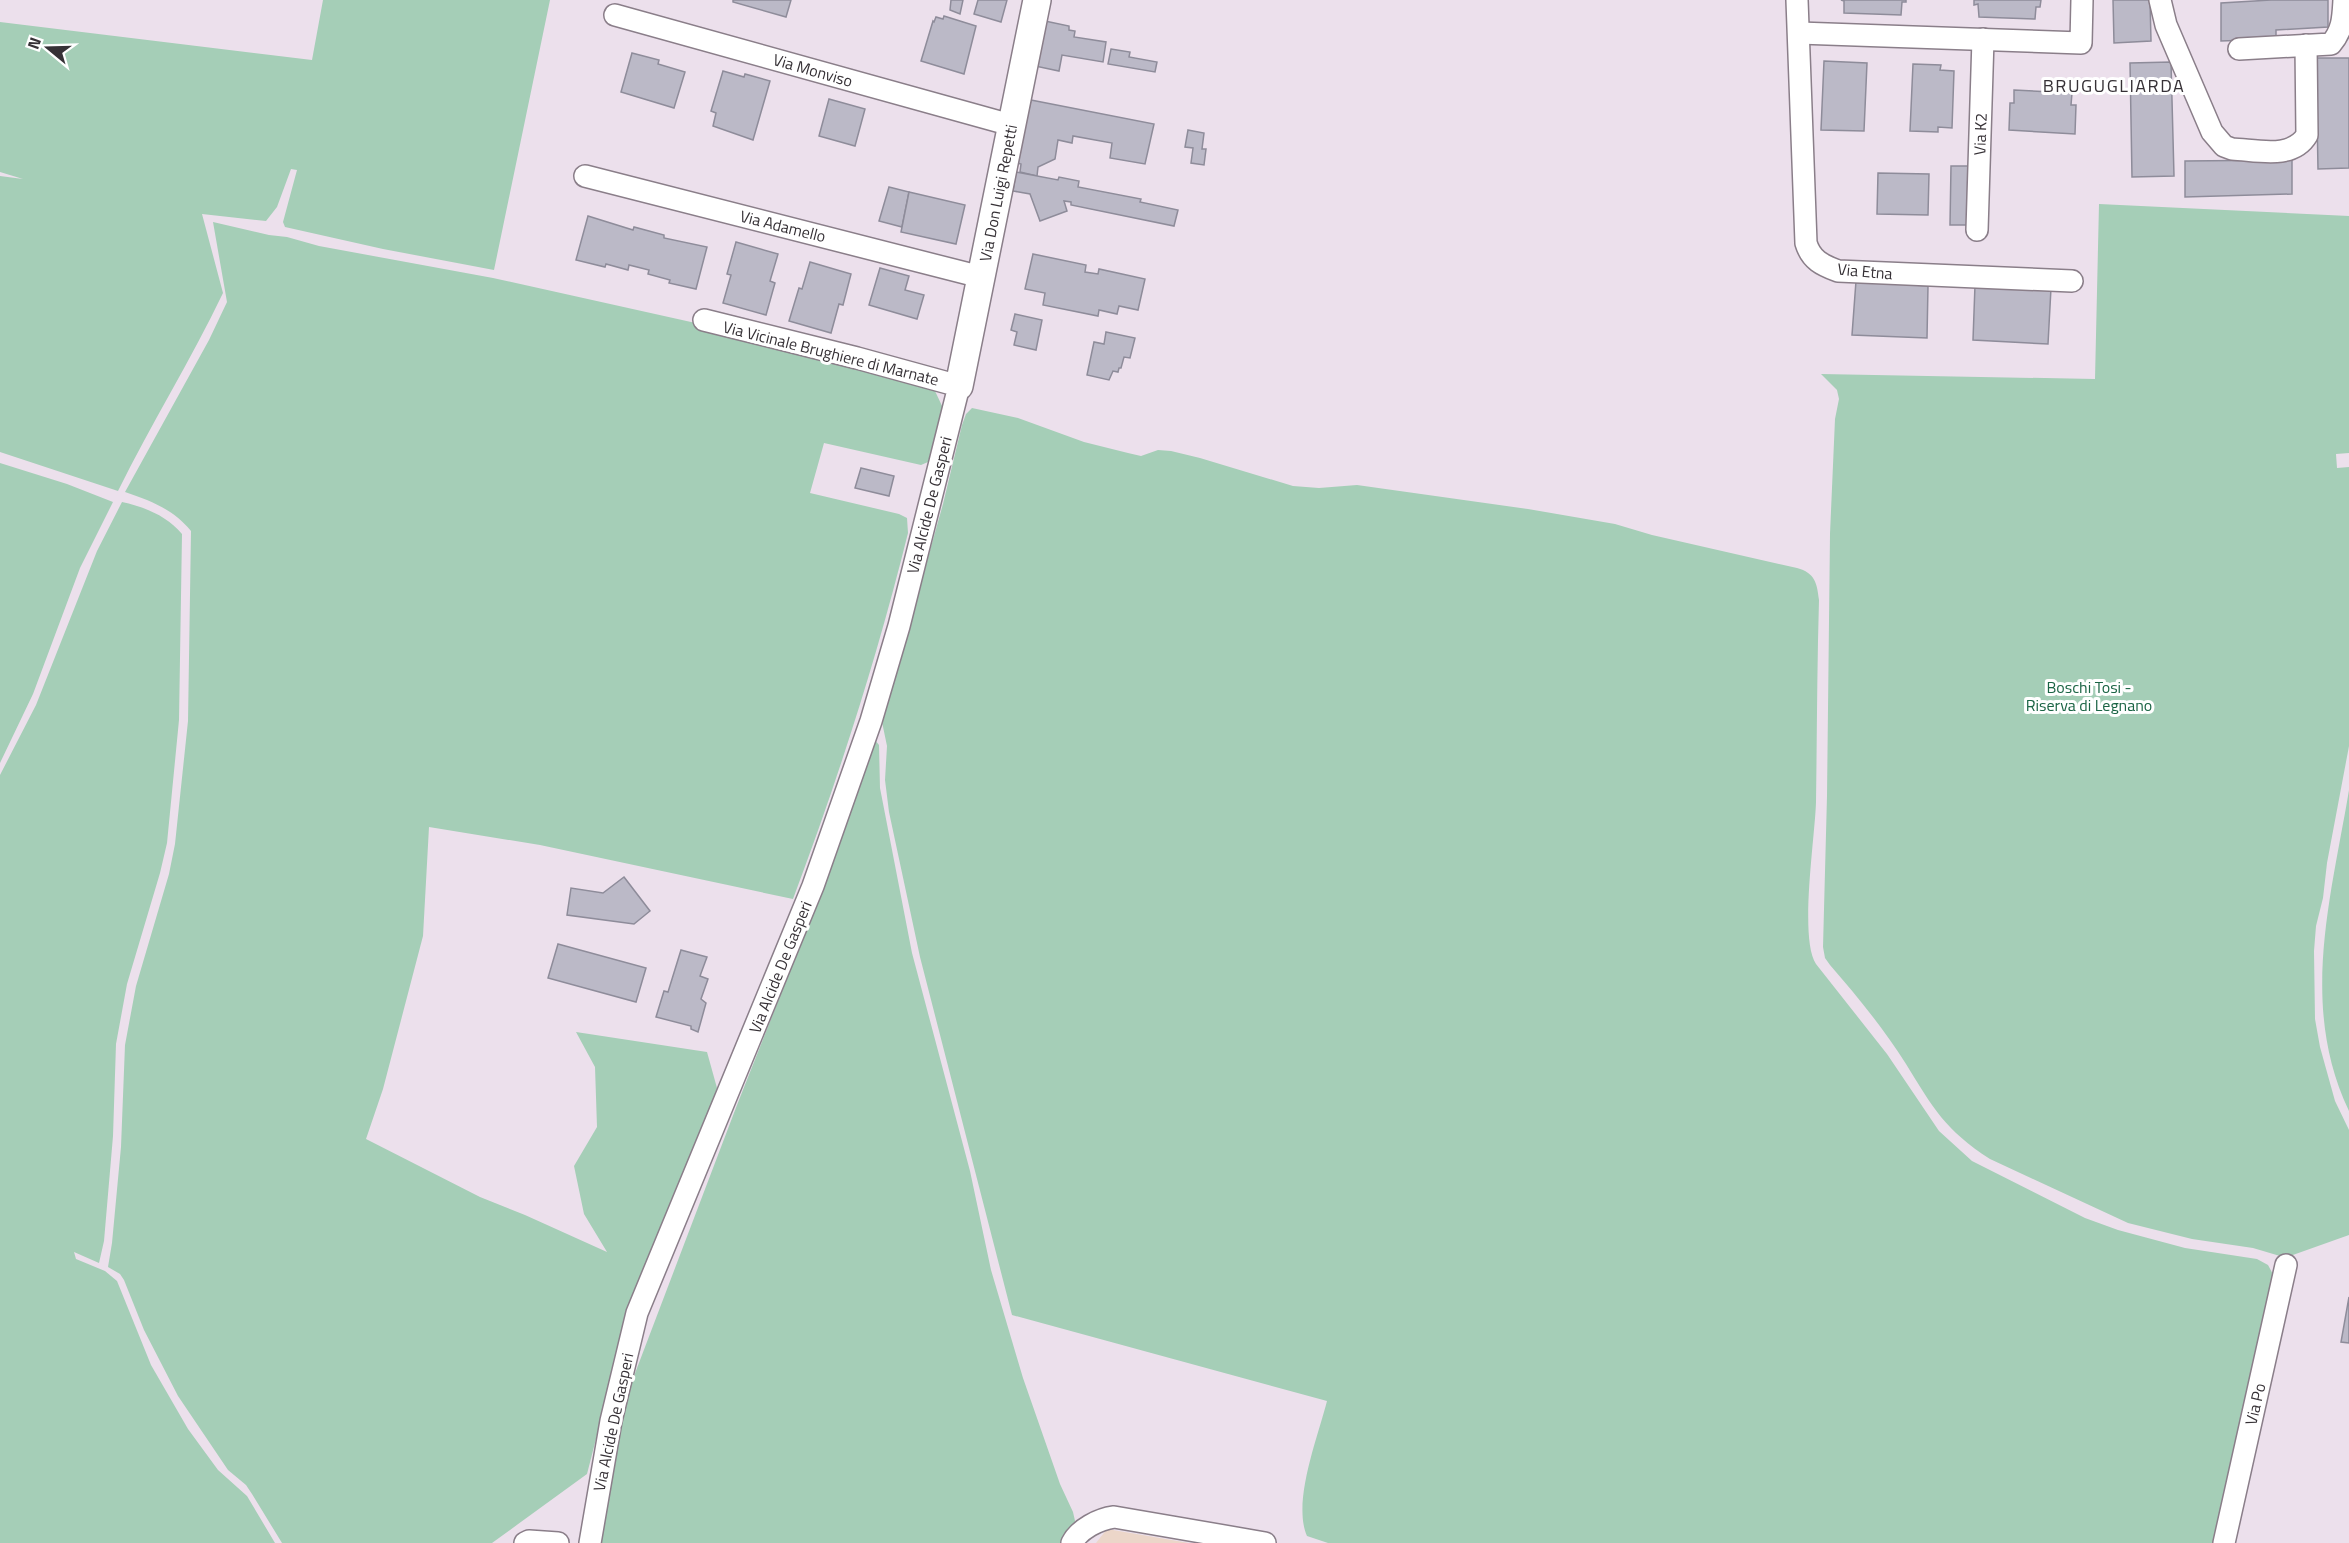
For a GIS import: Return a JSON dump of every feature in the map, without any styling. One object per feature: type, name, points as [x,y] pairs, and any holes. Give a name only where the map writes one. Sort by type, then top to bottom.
[{"type":"street","name":"Via Don Luigi Repetti","points":[[959,386],[1037,0]]},
{"type":"street","name":"Via Etna","points":[[1797,0],[1806,243],[1809,254],[1820,265],[1838,271],[2072,281]]},
{"type":"street","points":[[1799,33],[2081,43],[2082,0]]},
{"type":"street","points":[[2160,0],[2166,25],[2212,132],[2224,146],[2232,149],[2287,151],[2301,144],[2307,135],[2306,45]]},
{"type":"street","points":[[2239,50],[2331,44],[2338,36],[2343,22],[2344,0]]},
{"type":"street","name":"Via Monviso","points":[[615,15],[1011,125]]},
{"type":"street","name":"Via K2","points":[[1977,230],[1983,39]]},
{"type":"street","name":"Via Adamello","points":[[585,176],[981,277]]},
{"type":"street","name":"Via Vicinale Brughiere di Marnate","points":[[704,320],[959,386]]},
{"type":"street","name":"Via Alcide De Gasperi","points":[[590,1543],[611,1421],[637,1313],[813,886],[871,721],[899,626],[959,386]]},
{"type":"street","name":"Via Po","points":[[2224,1543],[2286,1265]]},
{"type":"street","points":[[1073,1541],[1088,1527],[1106,1518],[1114,1517],[1265,1543]]},
{"type":"street","points":[[525,1543],[529,1541],[558,1543]]},
{"type":"shaded area","points":[[1107,1529],[1189,1543],[1096,1543]]},
{"type":"green space","points":[[323,0],[550,0],[494,270],[285,227],[283,222],[297,170],[291,169],[277,207],[266,221],[202,214],[223,293],[118,491],[0,452],[0,176],[23,179],[0,172],[0,22],[312,60]]},
{"type":"green space","name":"Boschi Tosi - Riserva di Legnano","points":[[2099,204],[2349,216],[2349,453],[2336,454],[2337,468],[2349,467],[2349,746],[2327,863],[2323,898],[2316,926],[2314,951],[2315,1019],[2320,1047],[2335,1101],[2349,1130],[2349,1235],[2290,1256],[2192,1239],[2128,1223],[1990,1159],[1962,1138],[1941,1117],[1898,1051],[1825,958],[1823,947],[1830,534],[1835,419],[1839,399],[1837,390],[1821,374],[2095,379]]},
{"type":"green space","points":[[213,222],[319,246],[493,278],[700,324],[928,386],[935,391],[943,408],[928,462],[921,465],[824,443],[810,493],[899,514],[907,518],[908,533],[856,718],[793,899],[540,845],[429,827],[423,936],[383,1089],[366,1139],[480,1197],[607,1252],[584,1214],[574,1166],[597,1127],[595,1067],[576,1032],[707,1052],[717,1088],[620,1345],[587,1474],[492,1543],[282,1543],[246,1485],[228,1470],[178,1396],[144,1330],[124,1280],[120,1274],[108,1267],[121,1147],[125,1045],[136,986],[169,874],[175,844],[188,721],[191,531],[169,511],[153,502],[125,492],[209,340],[227,302]]},
{"type":"green space","points":[[972,408],[1018,418],[1084,442],[1141,456],[1158,450],[1171,451],[1293,486],[1319,488],[1357,485],[1528,509],[1615,524],[1652,535],[1797,568],[1808,573],[1816,584],[1819,600],[1816,802],[1808,911],[1811,951],[1816,964],[1887,1054],[1939,1131],[1972,1161],[2085,1218],[2118,1230],[2185,1248],[2257,1259],[2268,1265],[2275,1278],[2216,1543],[1328,1543],[1307,1536],[1303,1522],[1304,1488],[1327,1401],[1012,1315],[920,957],[889,812],[885,780],[887,746],[882,722],[943,504],[962,425],[966,414]]},
{"type":"green space","points":[[0,463],[67,484],[113,502],[80,568],[33,694],[0,763]]},
{"type":"green space","points":[[122,502],[155,513],[170,522],[182,534],[179,720],[167,843],[127,984],[116,1044],[113,1136],[104,1241],[99,1263],[74,1252],[76,1259],[105,1271],[117,1281],[151,1365],[188,1429],[218,1470],[247,1496],[275,1543],[0,1543],[0,775],[36,705],[97,551]]},
{"type":"green space","points":[[875,740],[879,745],[880,788],[912,953],[970,1171],[991,1270],[1023,1378],[1060,1484],[1073,1512],[1080,1543],[600,1543],[618,1428],[634,1376],[737,1105],[834,860]]},
{"type":"green space","points":[[2349,790],[2349,1111],[2334,1071],[2325,1032],[2322,992],[2328,911]]},
{"type":"building","points":[[733,0],[791,0],[786,17],[733,2]]},
{"type":"building","points":[[951,0],[963,0],[960,14],[950,10]]},
{"type":"building","points":[[978,0],[1007,0],[1001,22],[974,14]]},
{"type":"building","points":[[1841,0],[1906,0],[1906,2],[1902,2],[1901,15],[1844,13],[1844,1]]},
{"type":"building","points":[[1974,0],[2041,0],[2040,7],[2036,7],[2035,19],[1979,17],[1978,4],[1974,5]]},
{"type":"building","points":[[2113,0],[2150,0],[2151,41],[2114,43]]},
{"type":"building","points":[[2328,0],[2328,27],[2276,30],[2276,39],[2221,41],[2221,3]]},
{"type":"building","points":[[944,16],[976,26],[964,74],[921,61],[933,21],[936,17],[943,19]]},
{"type":"building","points":[[1045,21],[1069,26],[1069,30],[1075,31],[1074,37],[1106,42],[1103,62],[1062,55],[1059,71],[1035,66]]},
{"type":"building","points":[[1111,49],[1130,52],[1129,57],[1157,62],[1155,72],[1108,64]]},
{"type":"building","points":[[632,53],[659,60],[658,64],[685,72],[674,108],[621,92]]},
{"type":"building","points":[[2316,58],[2349,58],[2349,168],[2318,169]]},
{"type":"building","points":[[1824,61],[1867,63],[1864,131],[1821,130]]},
{"type":"building","points":[[2171,62],[2174,176],[2132,177],[2130,63]]},
{"type":"building","points":[[1913,64],[1941,65],[1940,70],[1954,71],[1952,128],[1938,127],[1938,132],[1910,131]]},
{"type":"building","points":[[723,71],[770,81],[753,140],[713,126],[716,113],[711,111]]},
{"type":"building","points":[[2014,90],[2072,93],[2071,105],[2076,105],[2075,134],[2009,130],[2010,103],[2014,103]]},
{"type":"building","points":[[829,99],[865,109],[855,146],[819,136]]},
{"type":"building","points":[[1031,100],[1154,124],[1145,164],[1110,158],[1112,143],[1073,136],[1072,143],[1058,140],[1055,159],[1038,167],[1037,176],[1020,172],[1021,164],[1017,163]]},
{"type":"building","points":[[1188,130],[1204,133],[1202,149],[1206,149],[1204,165],[1191,163],[1193,148],[1185,147]]},
{"type":"building","points":[[2292,160],[2292,194],[2185,197],[2185,161]]},
{"type":"building","points":[[1951,166],[1968,166],[1967,225],[1950,225]]},
{"type":"building","points":[[1016,172],[1058,180],[1059,177],[1079,181],[1078,187],[1141,199],[1140,202],[1178,210],[1174,226],[1071,205],[1071,202],[1064,201],[1067,211],[1040,221],[1030,194],[1013,191]]},
{"type":"building","points":[[1878,173],[1929,174],[1928,215],[1877,214]]},
{"type":"building","points":[[889,187],[909,192],[902,227],[879,221]]},
{"type":"building","points":[[909,192],[965,205],[956,244],[901,232]]},
{"type":"building","points":[[588,216],[633,230],[634,227],[664,235],[664,238],[707,247],[696,289],[669,283],[670,280],[648,274],[649,270],[629,265],[628,270],[576,260]]},
{"type":"building","points":[[736,242],[778,254],[770,281],[775,283],[766,315],[723,303],[731,275],[727,274]]},
{"type":"building","points":[[1033,254],[1086,265],[1085,272],[1098,274],[1099,269],[1145,279],[1138,310],[1119,306],[1117,314],[1099,310],[1098,316],[1043,305],[1045,293],[1025,289]]},
{"type":"building","points":[[810,262],[851,274],[843,305],[839,304],[831,333],[789,321]]},
{"type":"building","points":[[880,268],[909,276],[905,290],[924,295],[917,319],[869,305]]},
{"type":"building","points":[[1856,281],[1928,286],[1927,338],[1852,335]]},
{"type":"building","points":[[1975,285],[2051,288],[2048,344],[1973,340]]},
{"type":"building","points":[[1015,314],[1042,320],[1036,350],[1014,345],[1017,332],[1011,330]]},
{"type":"building","points":[[1106,332],[1135,338],[1130,358],[1124,357],[1121,368],[1118,372],[1113,371],[1109,380],[1087,375],[1094,342],[1104,344]]},
{"type":"building","points":[[861,468],[894,476],[889,496],[855,488]]},
{"type":"building","points":[[624,877],[650,911],[634,924],[567,915],[571,888],[603,893]]},
{"type":"building","points":[[558,944],[646,968],[636,1002],[548,978]]},
{"type":"building","points":[[681,950],[707,957],[700,976],[708,979],[701,999],[706,1003],[698,1032],[691,1029],[691,1026],[656,1017],[664,991],[668,992]]},
{"type":"building","points":[[2349,1297],[2349,1343],[2341,1342]]},
{"type":"district","name":"BRUGUGLIARDA","points":[[2114,85]]}]
